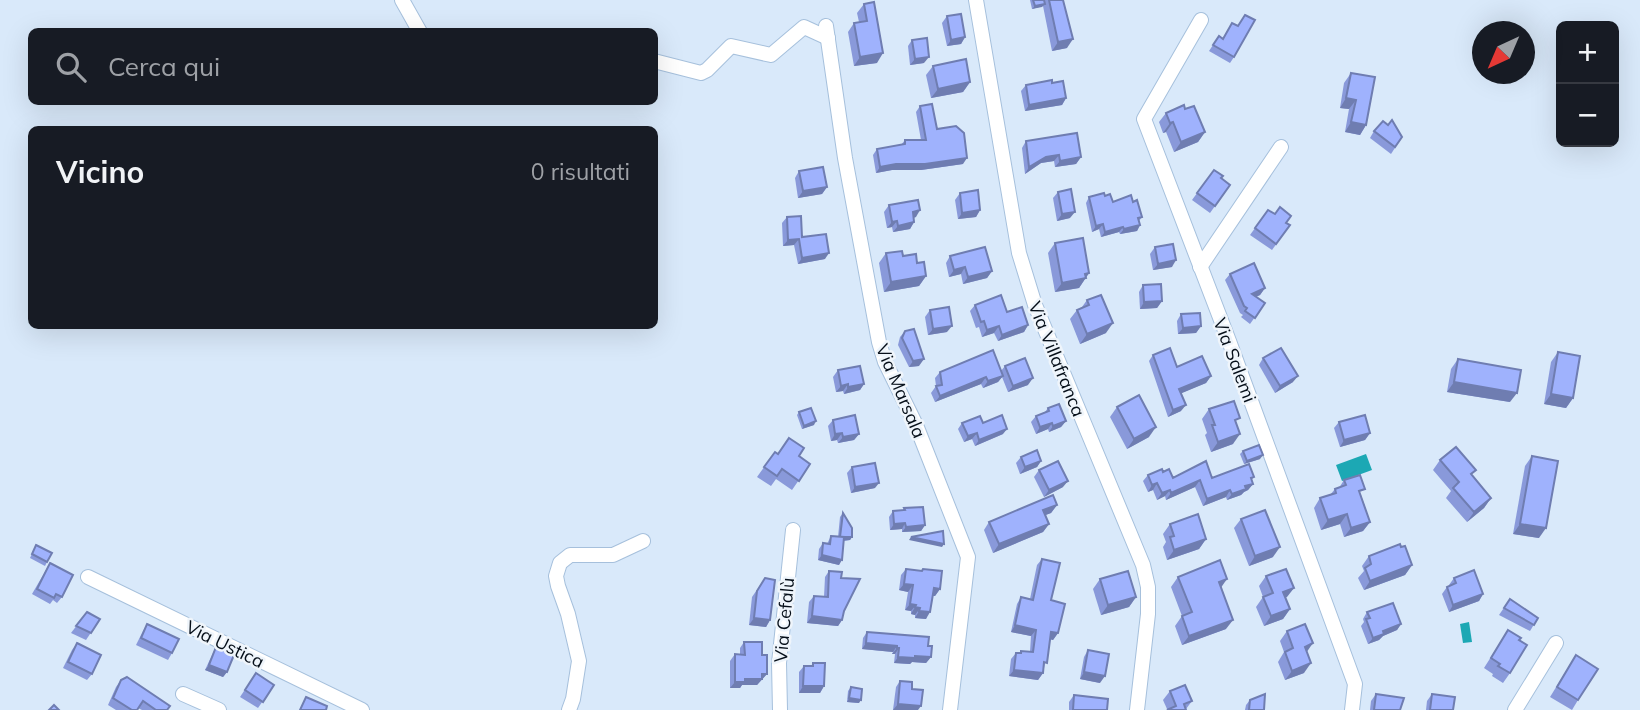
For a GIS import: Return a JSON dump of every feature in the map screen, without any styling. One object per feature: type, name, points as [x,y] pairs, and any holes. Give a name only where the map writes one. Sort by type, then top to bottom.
[{"type":"street","points":[[402,0],[418,28]]},
{"type":"street","name":"Via Villafranca","points":[[976,0],[1026,277],[1035,305],[1143,565],[1148,614],[1137,710]]},
{"type":"street","name":"Via Salemi","points":[[1201,20],[1144,119],[1355,684],[1352,710]]},
{"type":"street","name":"Via Marsala","points":[[658,62],[701,74],[731,46],[771,55],[804,27],[827,32],[845,158],[879,342],[885,362],[916,425],[968,557],[950,710]]},
{"type":"street","points":[[1200,267],[1282,147]]},
{"type":"street","name":"Via Cefalù","points":[[780,710],[779,663],[793,530]]},
{"type":"street","points":[[569,710],[579,661],[556,576],[561,563],[570,555],[613,555],[643,541]]},
{"type":"street","name":"Via Ustica","points":[[88,577],[362,710]]},
{"type":"street","points":[[1515,710],[1556,643]]},
{"type":"street","points":[[183,694],[219,710]]},
{"type":"water","points":[[1366,454],[1372,470],[1342,481],[1336,465]]},
{"type":"water","points":[[1469,622],[1472,642],[1463,643],[1460,624]]},
{"type":"building","points":[[1033,0],[1044,0],[1045,4],[1035,6]]},
{"type":"building","points":[[1049,0],[1063,0],[1073,39],[1058,42]]},
{"type":"building","points":[[874,2],[883,53],[860,57],[854,23],[867,21],[864,4]]},
{"type":"building","points":[[961,14],[965,37],[951,40],[947,16]]},
{"type":"building","points":[[1245,15],[1255,20],[1234,57],[1213,45],[1219,36],[1223,39],[1232,23],[1238,26]]},
{"type":"building","points":[[927,38],[929,57],[915,59],[912,40]]},
{"type":"building","points":[[966,59],[970,82],[938,89],[933,66]]},
{"type":"building","points":[[1351,73],[1375,77],[1366,125],[1351,122],[1356,100],[1346,98]]},
{"type":"building","points":[[1052,80],[1052,83],[1063,81],[1066,98],[1029,105],[1026,85]]},
{"type":"building","points":[[932,104],[937,129],[956,126],[964,133],[967,158],[880,167],[877,149],[905,144],[905,140],[926,140],[920,106]]},
{"type":"building","points":[[1184,105],[1185,109],[1194,106],[1205,132],[1181,142],[1166,113]]},
{"type":"building","points":[[1392,120],[1402,137],[1395,147],[1374,131],[1383,121],[1388,125]]},
{"type":"building","points":[[1077,133],[1081,157],[1060,161],[1059,155],[1046,157],[1029,167],[1026,141]]},
{"type":"building","points":[[823,167],[827,187],[803,191],[799,171]]},
{"type":"building","points":[[1214,170],[1230,185],[1215,206],[1197,193]]},
{"type":"building","points":[[1071,189],[1075,212],[1062,214],[1058,192]]},
{"type":"building","points":[[978,190],[980,210],[962,213],[960,193]]},
{"type":"building","points":[[1104,193],[1105,196],[1110,194],[1113,202],[1131,195],[1133,202],[1137,200],[1142,217],[1138,218],[1140,225],[1105,232],[1103,224],[1096,226],[1089,197]]},
{"type":"building","points":[[918,200],[920,210],[913,212],[914,222],[898,226],[897,221],[892,222],[889,205]]},
{"type":"building","points":[[1280,207],[1291,216],[1286,223],[1290,225],[1276,244],[1255,228],[1268,210],[1275,214]]},
{"type":"building","points":[[801,216],[802,237],[826,234],[829,253],[802,258],[799,239],[788,240],[787,217]]},
{"type":"building","points":[[1083,238],[1089,273],[1085,274],[1086,278],[1062,283],[1055,243]]},
{"type":"building","points":[[1173,244],[1176,260],[1158,264],[1155,247]]},
{"type":"building","points":[[985,247],[992,271],[968,277],[965,267],[954,270],[950,256]]},
{"type":"building","points":[[902,251],[903,256],[916,254],[917,263],[924,262],[926,276],[891,282],[886,253]]},
{"type":"building","points":[[1254,263],[1265,288],[1252,294],[1265,303],[1255,318],[1245,311],[1247,308],[1230,274]]},
{"type":"building","points":[[1161,284],[1162,301],[1144,302],[1143,285]]},
{"type":"building","points":[[1001,295],[1007,312],[1022,307],[1028,325],[1002,335],[999,326],[987,330],[975,305]]},
{"type":"building","points":[[1101,295],[1113,323],[1087,334],[1077,310],[1089,305],[1087,300]]},
{"type":"building","points":[[949,307],[952,326],[933,329],[930,310]]},
{"type":"building","points":[[1200,313],[1201,326],[1183,328],[1181,314]]},
{"type":"building","points":[[914,329],[924,359],[913,361],[902,338],[905,331]]},
{"type":"building","points":[[1170,348],[1177,367],[1202,356],[1211,376],[1179,389],[1186,405],[1173,410],[1153,355]]},
{"type":"building","points":[[1281,348],[1298,376],[1280,386],[1263,358]]},
{"type":"building","points":[[993,350],[1003,376],[988,381],[986,377],[940,396],[936,386],[942,385],[940,372]]},
{"type":"building","points":[[1558,352],[1580,356],[1573,398],[1551,394]]},
{"type":"building","points":[[1025,358],[1033,378],[1013,386],[1005,366]]},
{"type":"building","points":[[1458,359],[1521,370],[1517,393],[1454,382]]},
{"type":"building","points":[[860,366],[864,384],[841,386],[838,370]]},
{"type":"building","points":[[1139,395],[1156,427],[1134,439],[1117,407]]},
{"type":"building","points":[[1234,401],[1240,418],[1235,420],[1240,434],[1218,442],[1209,409]]},
{"type":"building","points":[[1059,404],[1066,421],[1040,427],[1036,416]]},
{"type":"building","points":[[811,408],[816,421],[804,426],[799,412]]},
{"type":"building","points":[[855,415],[859,434],[843,437],[842,433],[835,434],[833,420]]},
{"type":"building","points":[[1002,415],[1007,429],[979,440],[977,433],[968,436],[962,423],[980,416],[983,423]]},
{"type":"building","points":[[1365,415],[1370,433],[1344,440],[1339,422]]},
{"type":"building","points":[[789,438],[804,448],[799,456],[810,464],[799,481],[782,469],[777,476],[764,467],[775,452],[778,454]]},
{"type":"building","points":[[1259,445],[1263,455],[1247,461],[1243,451]]},
{"type":"building","points":[[1456,447],[1476,470],[1471,474],[1491,498],[1474,512],[1453,488],[1459,482],[1440,460]]},
{"type":"building","points":[[1037,450],[1041,461],[1025,467],[1021,457]]},
{"type":"building","points":[[1532,456],[1558,461],[1546,528],[1520,524]]},
{"type":"building","points":[[1058,461],[1068,481],[1049,490],[1039,470]]},
{"type":"building","points":[[1206,461],[1212,478],[1249,464],[1254,477],[1251,478],[1253,484],[1232,494],[1230,490],[1207,499],[1200,480],[1171,493],[1170,490],[1162,493],[1157,483],[1152,485],[1148,475],[1169,469],[1173,478]]},
{"type":"building","points":[[875,463],[879,483],[855,487],[852,467]]},
{"type":"building","points":[[1360,475],[1365,489],[1359,491],[1370,522],[1351,528],[1347,514],[1328,520],[1320,498],[1336,493],[1335,489],[1346,485],[1344,480]]},
{"type":"building","points":[[1053,495],[1057,505],[1043,510],[1049,524],[999,544],[989,522]]},
{"type":"building","points":[[923,507],[925,525],[906,527],[905,523],[894,524],[893,511]]},
{"type":"building","points":[[1265,510],[1280,547],[1255,556],[1241,519]]},
{"type":"building","points":[[843,513],[852,528],[852,537],[840,537]]},
{"type":"building","points":[[1198,514],[1206,539],[1174,550],[1170,537],[1174,536],[1170,524]]},
{"type":"building","points":[[943,531],[944,544],[911,537]]},
{"type":"building","points":[[831,536],[844,537],[842,560],[822,555],[823,543],[830,544]]},
{"type":"building","points":[[1400,544],[1401,547],[1405,546],[1412,565],[1370,581],[1365,568],[1371,564],[1369,556]]},
{"type":"building","points":[[36,545],[52,553],[47,562],[32,554]]},
{"type":"building","points":[[1042,559],[1060,563],[1051,600],[1065,604],[1058,633],[1051,632],[1043,673],[1014,670],[1016,653],[1033,652],[1036,630],[1015,625],[1021,597],[1033,600]]},
{"type":"building","points":[[1220,560],[1227,579],[1219,582],[1233,620],[1189,636],[1182,616],[1192,612],[1178,577]]},
{"type":"building","points":[[50,563],[73,575],[62,597],[56,594],[54,598],[37,589]]},
{"type":"building","points":[[906,569],[942,571],[940,589],[934,588],[930,612],[919,611],[920,608],[910,604],[913,585],[904,584]]},
{"type":"building","points":[[1286,569],[1294,588],[1283,592],[1290,609],[1271,616],[1263,597],[1273,593],[1266,576]]},
{"type":"building","points":[[1474,570],[1483,594],[1453,605],[1447,587],[1456,583],[1454,578]]},
{"type":"building","points":[[829,571],[842,572],[841,578],[860,579],[842,620],[812,616],[814,596],[828,597]]},
{"type":"building","points":[[1128,571],[1136,597],[1108,605],[1100,579]]},
{"type":"building","points":[[765,578],[775,580],[770,620],[754,618],[757,591]]},
{"type":"building","points":[[1510,599],[1538,618],[1534,625],[1504,608]]},
{"type":"building","points":[[1393,603],[1401,624],[1373,638],[1366,619],[1370,618],[1367,612]]},
{"type":"building","points":[[87,612],[100,619],[91,633],[76,626]]},
{"type":"building","points":[[147,624],[179,639],[172,653],[141,638]]},
{"type":"building","points":[[1305,624],[1313,643],[1305,647],[1311,663],[1292,671],[1285,652],[1293,648],[1287,631]]},
{"type":"building","points":[[1508,630],[1527,645],[1510,673],[1491,658]]},
{"type":"building","points":[[867,632],[929,637],[931,657],[898,657],[897,646],[866,643]]},
{"type":"building","points":[[744,642],[762,642],[762,655],[767,655],[767,674],[762,674],[762,679],[735,682],[735,654],[745,655]]},
{"type":"building","points":[[77,643],[101,655],[92,674],[68,662]]},
{"type":"building","points":[[216,647],[234,655],[227,672],[209,665]]},
{"type":"building","points":[[1088,650],[1109,654],[1105,676],[1084,672]]},
{"type":"building","points":[[1576,655],[1598,669],[1578,700],[1557,687]]},
{"type":"building","points":[[813,663],[825,663],[824,686],[803,686],[804,666],[813,666]]},
{"type":"building","points":[[256,673],[274,685],[263,702],[245,690]]},
{"type":"building","points":[[127,677],[170,706],[167,710],[156,710],[143,701],[137,710],[132,710],[113,698],[121,680]]},
{"type":"building","points":[[900,681],[912,682],[912,689],[923,690],[921,706],[898,704]]},
{"type":"building","points":[[1185,685],[1192,701],[1184,704],[1186,710],[1167,710],[1176,706],[1170,691]]},
{"type":"building","points":[[851,687],[862,689],[861,700],[849,698]]},
{"type":"building","points":[[1265,694],[1264,710],[1249,710],[1250,700]]},
{"type":"building","points":[[1376,694],[1404,698],[1400,710],[1374,710]]},
{"type":"building","points":[[1432,694],[1455,697],[1453,710],[1430,710]]},
{"type":"building","points":[[1074,695],[1108,699],[1107,710],[1073,710]]},
{"type":"building","points":[[306,697],[327,706],[326,710],[300,710]]}]
